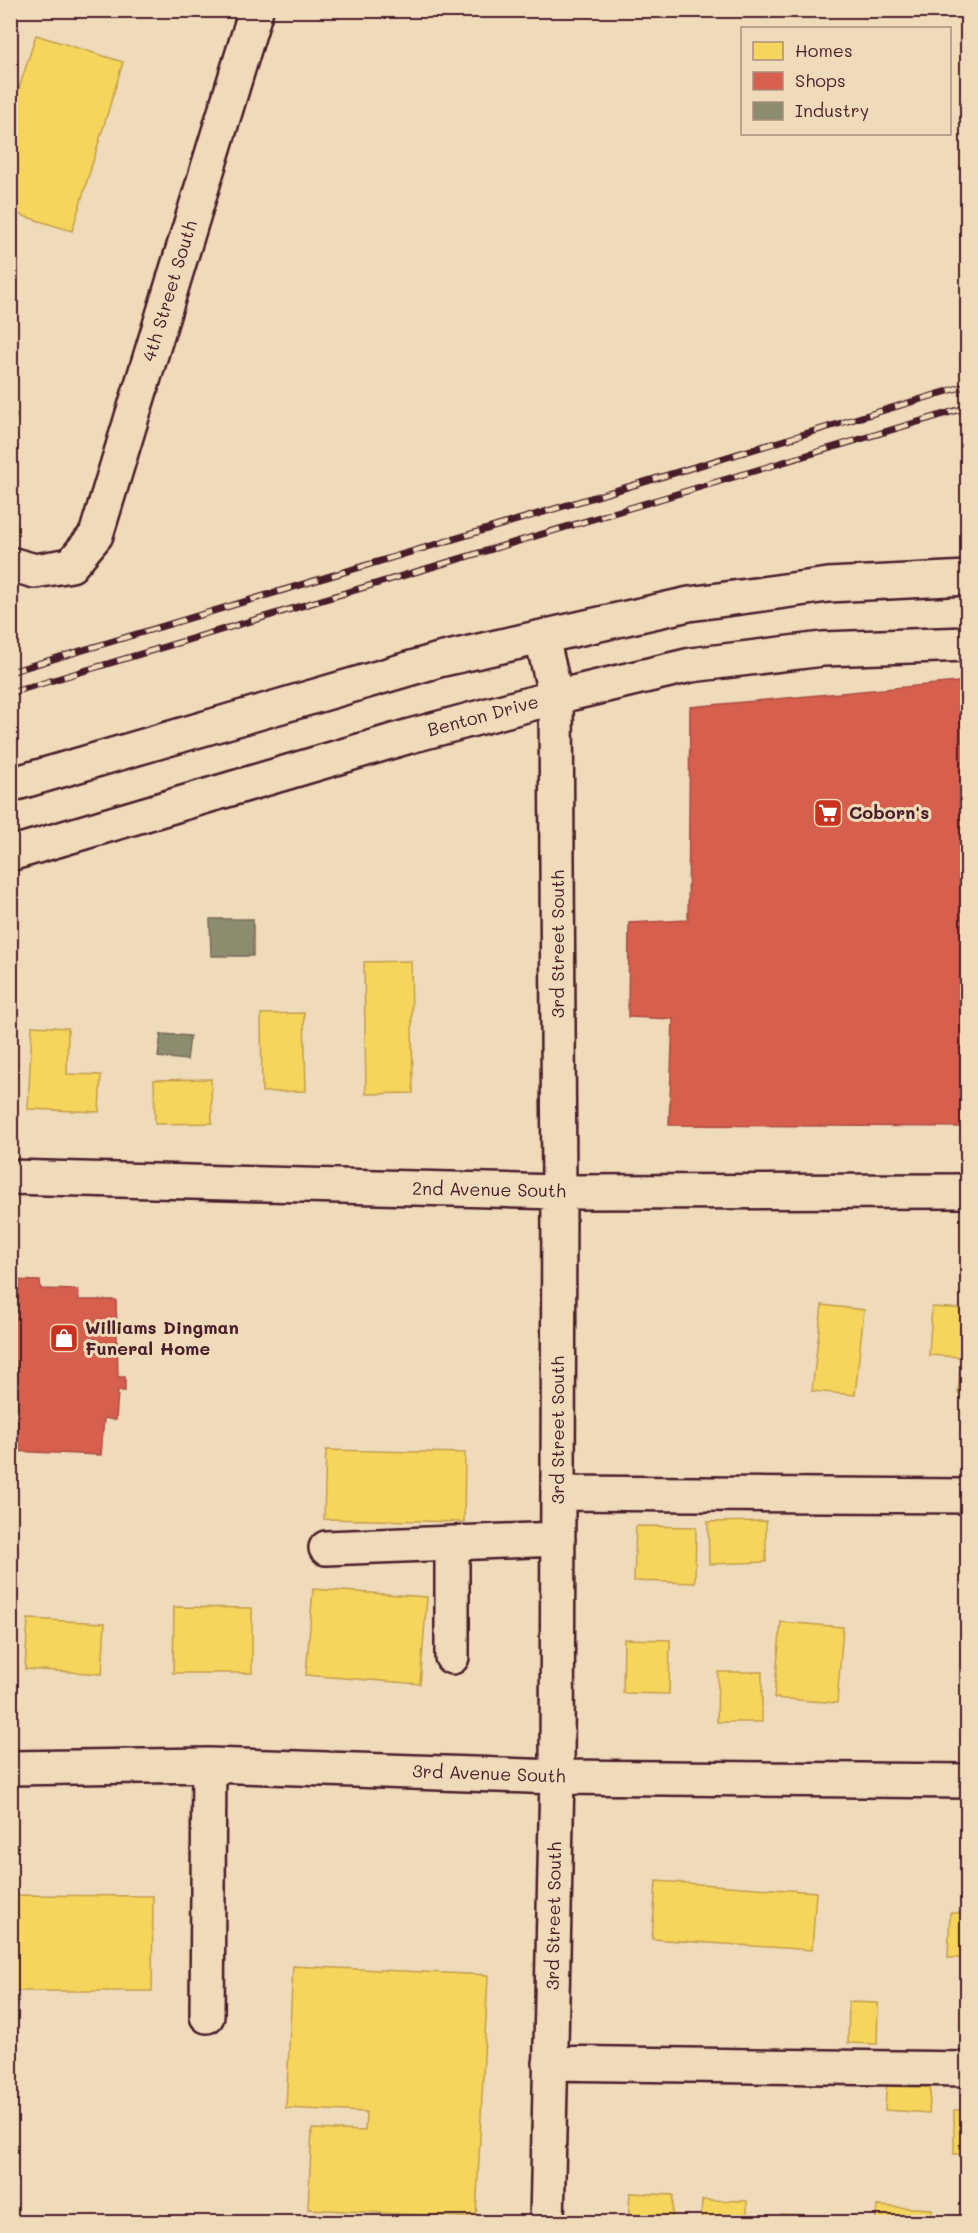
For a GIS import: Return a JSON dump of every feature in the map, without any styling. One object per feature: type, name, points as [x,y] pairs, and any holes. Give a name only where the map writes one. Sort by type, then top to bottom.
[{"type":"street","name":"4th Street South","points":[[10,564],[34,571],[71,565],[96,535],[256,10]]},
{"type":"street","points":[[10,785],[428,663],[689,604],[828,585],[968,578]]},
{"type":"street","name":"3rd Street South","points":[[542,638],[556,697],[559,1192],[557,1777],[547,2223]]},
{"type":"street","name":"Benton Drive","points":[[10,854],[410,736],[556,697],[690,665],[823,649],[968,644]]},
{"type":"street","name":"2nd Avenue South","points":[[10,1177],[559,1192],[968,1191]]},
{"type":"street","points":[[558,1493],[968,1496]]},
{"type":"street","points":[[326,1548],[558,1539]]},
{"type":"street","points":[[452,1544],[452,1658]]},
{"type":"street","points":[[207,2016],[209,1765]]},
{"type":"street","name":"3rd Avenue South","points":[[10,1768],[209,1765],[557,1777],[968,1781]]},
{"type":"street","points":[[550,2063],[968,2069]]},
{"type":"building: Homes","points":[[36,35],[123,62],[72,231],[10,212],[10,98],[17,95]]},
{"type":"building: Homes","points":[[10,413],[17,415],[10,436]]},
{"type":"building: Homes","points":[[411,961],[413,1093],[366,1094],[364,962]]},
{"type":"building: Homes","points":[[304,1013],[306,1091],[262,1092],[261,1014]]},
{"type":"building: Homes","points":[[32,1026],[68,1028],[67,1074],[101,1075],[99,1112],[28,1109]]},
{"type":"building: Homes","points":[[211,1079],[212,1123],[155,1124],[154,1080]]},
{"type":"building: Homes","points":[[822,1305],[864,1310],[855,1395],[812,1391]]},
{"type":"building: Homes","points":[[932,1307],[968,1309],[968,1394],[958,1393],[961,1357],[929,1355]]},
{"type":"building: Homes","points":[[326,1450],[465,1453],[464,1522],[324,1519]]},
{"type":"building: Homes","points":[[766,1521],[766,1562],[709,1564],[708,1522]]},
{"type":"building: Homes","points":[[636,1526],[696,1527],[695,1583],[634,1581]]},
{"type":"building: Homes","points":[[313,1589],[427,1597],[420,1684],[306,1675]]},
{"type":"building: Homes","points":[[174,1607],[252,1608],[252,1673],[173,1673]]},
{"type":"building: Homes","points":[[28,1619],[105,1623],[102,1674],[25,1669]]},
{"type":"building: Homes","points":[[781,1622],[843,1627],[837,1703],[774,1698]]},
{"type":"building: Homes","points":[[624,1639],[670,1640],[669,1694],[623,1693]]},
{"type":"building: Homes","points":[[718,1672],[762,1672],[762,1722],[717,1722]]},
{"type":"building: Homes","points":[[656,1881],[816,1892],[812,1950],[652,1939]]},
{"type":"building: Homes","points":[[10,1895],[153,1896],[152,1991],[10,1991]]},
{"type":"building: Homes","points":[[950,1913],[968,1913],[968,1958],[948,1958]]},
{"type":"building: Homes","points":[[293,1966],[488,1975],[476,2218],[308,2209],[312,2129],[365,2131],[366,2112],[286,2108]]},
{"type":"building: Homes","points":[[849,2002],[878,2003],[877,2044],[848,2043]]},
{"type":"building: Homes","points":[[887,2079],[931,2081],[929,2113],[885,2110]]},
{"type":"building: Homes","points":[[954,2110],[968,2110],[968,2154],[954,2154]]},
{"type":"building: Homes","points":[[630,2193],[673,2195],[672,2222],[628,2222]]},
{"type":"building: Homes","points":[[702,2200],[747,2201],[747,2222],[701,2222]]},
{"type":"building: Homes","points":[[877,2206],[932,2209],[932,2222],[876,2222]]},
{"type":"building: Homes","points":[[781,2214],[836,2217],[836,2222],[781,2222]]},
{"type":"building: Shops","name":"Coborn's","points":[[968,681],[968,1127],[669,1125],[673,1019],[628,1017],[629,923],[688,920],[690,707]]},
{"type":"building: Shops","name":"Williams Dingman Funeral Home","points":[[10,1280],[40,1281],[41,1289],[78,1290],[79,1300],[116,1300],[118,1377],[125,1377],[125,1391],[118,1391],[116,1420],[104,1418],[101,1455],[10,1451]]},
{"type":"building: Industry","points":[[210,919],[253,919],[253,956],[211,956]]},
{"type":"building: Industry","points":[[161,1034],[190,1036],[187,1060],[158,1057]]},
{"type":"railway","points":[[10,672],[968,385]]},
{"type":"railway","points":[[10,693],[968,407]]},
{"type":"place","name":"Coborn's","points":[[828,813]]},
{"type":"place","name":"Williams Dingman Funeral Home","points":[[64,1338]]}]
